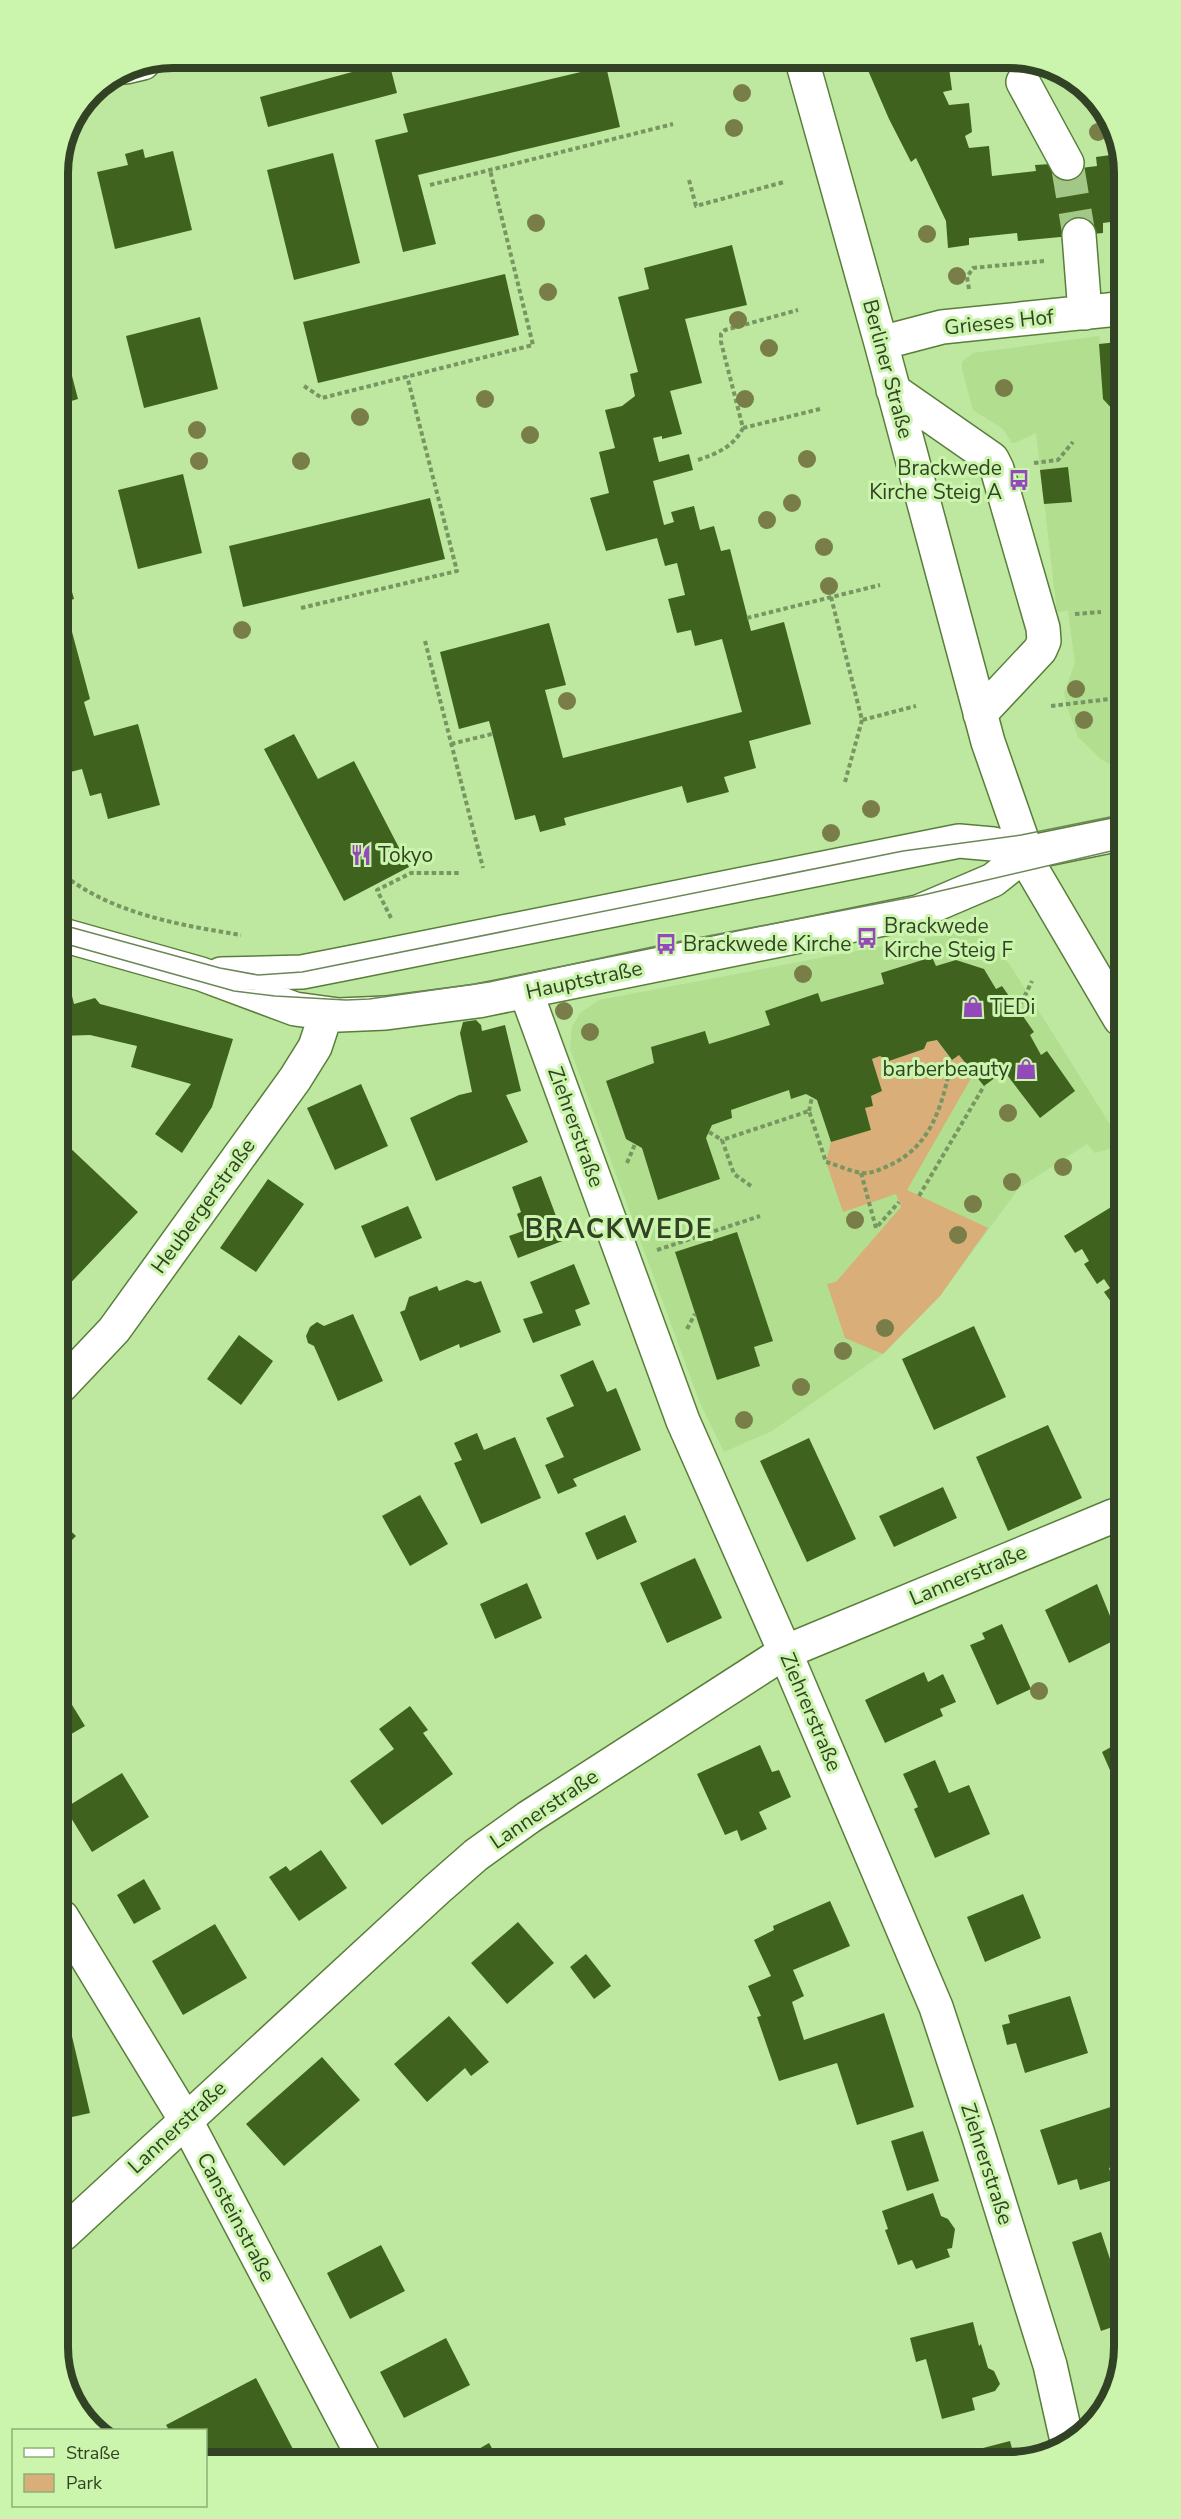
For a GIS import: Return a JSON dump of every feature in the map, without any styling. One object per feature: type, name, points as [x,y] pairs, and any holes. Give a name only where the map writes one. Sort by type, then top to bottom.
[{"type":"street","name":"Berliner Straße","points":[[804,68],[881,343],[980,714],[1033,871],[1114,1009]]},
{"type":"street","points":[[1023,82],[1067,163]]},
{"type":"street","points":[[1080,247],[1085,313]]},
{"type":"street","name":"Grieses Hof","points":[[881,343],[942,327],[1114,309]]},
{"type":"street","points":[[893,390],[992,459],[997,469],[1043,628],[1044,641],[1040,650],[980,714]]},
{"type":"street","name":"Hauptstraße","points":[[201,974],[256,975],[302,972],[959,841],[993,844],[1027,853],[1114,835]]},
{"type":"street","name":"Hauptstraße","points":[[68,937],[201,974],[295,1009],[358,1016],[478,1001],[918,912],[993,880],[1027,853]]},
{"type":"street","name":"Ziehrerstraße","points":[[526,992],[683,1420],[785,1652],[936,2007],[1046,2354],[1066,2435]]},
{"type":"street","name":"Heubergerstraße","points":[[68,1379],[114,1330],[295,1079],[315,1047],[326,1014]]},
{"type":"street","name":"Lannerstraße","points":[[68,2229],[436,1890],[476,1855],[529,1817],[785,1652],[1113,1516]]},
{"type":"street","name":"Cansteinstraße","points":[[68,1927],[185,2119],[360,2451]]},
{"type":"path","points":[[430,185],[674,124]]},
{"type":"path","points":[[304,386],[322,398],[533,345],[490,170]]},
{"type":"path","points":[[689,180],[696,206],[784,182]]},
{"type":"path","points":[[969,294],[967,277],[973,268],[1080,247]]},
{"type":"path","points":[[698,460],[728,447],[738,438],[743,428],[721,342],[721,334],[725,330],[798,310]]},
{"type":"path","points":[[301,608],[457,571],[407,376]]},
{"type":"path","points":[[743,428],[820,409]]},
{"type":"path","points":[[997,469],[1058,460],[1073,442]]},
{"type":"path","points":[[747,618],[880,585]]},
{"type":"path","points":[[831,597],[862,720],[845,782]]},
{"type":"path","points":[[1080,614],[1101,612]]},
{"type":"path","points":[[425,640],[483,868]]},
{"type":"path","points":[[1051,706],[1110,699]]},
{"type":"path","points":[[862,720],[916,706]]},
{"type":"path","points":[[451,744],[492,734]]},
{"type":"path","points":[[377,890],[411,873],[460,873]]},
{"type":"path","points":[[374,885],[392,920]]},
{"type":"path","points":[[1018,1010],[1032,981]]},
{"type":"path","points":[[812,1097],[809,1111],[826,1162],[861,1173],[874,1172],[911,1154],[924,1137],[938,1113],[952,1060]]},
{"type":"path","points":[[919,1196],[984,1086]]},
{"type":"path","points":[[722,1140],[809,1111]]},
{"type":"path","points":[[709,1132],[722,1140],[734,1174],[751,1186]]},
{"type":"path","points":[[861,1173],[876,1228],[899,1202]]},
{"type":"path","points":[[649,1253],[760,1216]]},
{"type":"shaded area","points":[[1099,336],[1114,406],[1114,765],[1102,760],[1078,737],[1066,704],[1064,693],[1075,663],[1068,611],[1057,612],[1036,433],[1012,443],[1003,429],[973,410],[962,362],[973,353]]},
{"type":"shaded area","points":[[962,931],[979,936],[993,946],[1010,965],[1114,1131],[1114,1147],[1095,1153],[1087,1144],[1019,1188],[940,1296],[883,1354],[772,1431],[724,1452],[700,1403],[570,1049],[572,1027],[580,1013],[599,1000]]},
{"type":"green space","points":[[937,1040],[951,1060],[959,1055],[974,1073],[907,1190],[988,1228],[940,1296],[883,1354],[845,1338],[827,1284],[836,1282],[901,1207],[896,1194],[843,1212],[826,1162],[831,1142],[871,1130],[865,1108],[873,1106],[871,1096],[882,1091],[872,1059],[880,1056],[889,1061],[924,1049],[927,1042]]},
{"type":"building","points":[[367,68],[391,68],[397,93],[268,127],[260,97]]},
{"type":"building","points":[[598,68],[606,68],[620,127],[418,175],[436,244],[403,252],[375,140],[408,132],[403,114]]},
{"type":"building","points":[[867,68],[949,68],[952,90],[943,92],[949,105],[969,103],[972,132],[965,136],[969,148],[989,146],[992,176],[1036,171],[1035,165],[1067,163],[1073,169],[1097,166],[1096,157],[1111,155],[1114,172],[1114,222],[1103,223],[1103,233],[1018,241],[1017,233],[969,238],[969,245],[948,248],[946,221],[916,158],[911,162]]},
{"type":"building","points":[[143,149],[145,158],[173,151],[192,230],[115,249],[97,172],[128,165],[125,154]]},
{"type":"building","points":[[333,153],[360,263],[294,280],[267,170]]},
{"type":"building","points":[[732,245],[747,305],[685,319],[702,383],[670,391],[682,434],[662,439],[662,436],[653,438],[659,462],[689,454],[693,470],[653,481],[664,525],[674,522],[671,512],[694,506],[700,530],[714,526],[721,551],[730,549],[751,631],[784,622],[811,724],[749,741],[756,768],[724,777],[729,792],[687,803],[682,786],[564,818],[566,825],[540,832],[535,815],[515,820],[489,721],[459,729],[440,652],[549,623],[566,685],[545,690],[563,758],[742,712],[722,639],[695,646],[691,630],[677,633],[668,599],[685,595],[677,563],[665,566],[657,538],[606,551],[590,498],[609,493],[599,452],[615,448],[605,410],[622,406],[635,396],[630,374],[638,372],[618,297],[649,289],[644,268]]},
{"type":"building","points":[[505,274],[519,335],[318,383],[303,322]]},
{"type":"building","points":[[200,317],[218,389],[144,408],[126,336]]},
{"type":"building","points":[[1114,342],[1114,411],[1103,399],[1099,344]]},
{"type":"building","points":[[68,360],[78,399],[68,402]]},
{"type":"building","points":[[1068,467],[1072,502],[1044,504],[1040,470]]},
{"type":"building","points":[[183,474],[202,553],[138,569],[118,490]]},
{"type":"building","points":[[430,498],[445,559],[243,607],[229,546]]},
{"type":"building","points":[[68,578],[74,599],[68,601]]},
{"type":"building","points":[[68,617],[90,699],[84,702],[94,736],[138,724],[160,805],[108,819],[101,793],[90,796],[82,769],[68,773]]},
{"type":"building","points":[[294,734],[318,779],[354,761],[409,867],[344,901],[264,749]]},
{"type":"building","points":[[932,957],[936,966],[956,960],[984,969],[996,989],[1002,986],[1034,1032],[1030,1035],[1041,1055],[1047,1051],[1075,1091],[1040,1118],[1004,1071],[984,1086],[959,1055],[952,1060],[937,1040],[927,1042],[924,1049],[889,1061],[880,1056],[872,1059],[882,1091],[871,1096],[873,1106],[865,1108],[871,1130],[831,1142],[817,1100],[806,1094],[791,1099],[789,1090],[731,1110],[732,1118],[712,1125],[706,1138],[720,1179],[658,1200],[642,1148],[626,1139],[606,1081],[654,1063],[651,1047],[705,1031],[709,1044],[770,1025],[765,1011],[818,993],[821,1002],[884,984],[881,973]]},
{"type":"building","points":[[68,988],[70,988],[74,1004],[95,998],[100,1004],[233,1039],[212,1107],[182,1153],[155,1134],[191,1084],[131,1067],[137,1046],[90,1035],[68,1036]]},
{"type":"building","points":[[476,1020],[481,1025],[482,1031],[505,1025],[521,1091],[506,1095],[528,1142],[436,1181],[410,1118],[459,1095],[472,1092],[460,1033],[463,1022]]},
{"type":"building","points":[[361,1084],[388,1146],[335,1170],[307,1108]]},
{"type":"building","points":[[68,1146],[138,1212],[68,1286]]},
{"type":"building","points":[[541,1176],[565,1240],[518,1258],[509,1236],[523,1231],[517,1214],[521,1212],[512,1187]]},
{"type":"building","points":[[268,1179],[304,1204],[256,1272],[220,1248]]},
{"type":"building","points":[[1114,1205],[1114,1306],[1104,1292],[1110,1288],[1104,1279],[1097,1284],[1084,1264],[1089,1261],[1082,1249],[1075,1253],[1064,1236]]},
{"type":"building","points":[[408,1206],[422,1238],[375,1258],[361,1226]]},
{"type":"building","points":[[737,1232],[773,1341],[754,1347],[760,1366],[717,1380],[675,1252]]},
{"type":"building","points":[[574,1264],[590,1304],[575,1310],[581,1325],[533,1343],[523,1319],[543,1313],[530,1282]]},
{"type":"building","points":[[467,1280],[475,1283],[481,1281],[501,1332],[460,1348],[459,1344],[420,1361],[400,1312],[405,1310],[409,1297],[437,1286],[439,1291]]},
{"type":"building","points":[[353,1314],[383,1381],[338,1401],[314,1346],[308,1343],[306,1336],[310,1327],[317,1322],[324,1326]]},
{"type":"building","points":[[974,1326],[1006,1397],[934,1430],[902,1359]]},
{"type":"building","points":[[239,1335],[273,1361],[241,1405],[207,1379]]},
{"type":"building","points":[[593,1360],[607,1392],[616,1388],[641,1450],[573,1479],[577,1486],[558,1494],[545,1465],[564,1457],[546,1418],[574,1406],[560,1375]]},
{"type":"building","points":[[1048,1425],[1082,1498],[1008,1531],[976,1457]]},
{"type":"building","points":[[477,1433],[484,1450],[515,1437],[541,1498],[481,1524],[454,1463],[462,1460],[454,1443]]},
{"type":"building","points":[[809,1438],[856,1539],[807,1562],[760,1461]]},
{"type":"building","points":[[943,1487],[957,1518],[894,1547],[879,1516]]},
{"type":"building","points":[[420,1495],[448,1544],[410,1566],[382,1516]]},
{"type":"building","points":[[625,1515],[637,1542],[597,1560],[585,1533]]},
{"type":"building","points":[[68,1529],[76,1536],[68,1544]]},
{"type":"building","points":[[695,1558],[722,1618],[667,1643],[640,1583]]},
{"type":"building","points":[[527,1583],[542,1618],[495,1639],[480,1604]]},
{"type":"building","points":[[1097,1584],[1114,1626],[1114,1640],[1069,1663],[1045,1610]]},
{"type":"building","points":[[1002,1624],[1031,1689],[997,1705],[970,1645],[985,1639],[982,1633]]},
{"type":"building","points":[[924,1672],[928,1682],[943,1674],[956,1702],[940,1709],[943,1716],[885,1743],[865,1700]]},
{"type":"building","points":[[68,1698],[85,1726],[68,1736]]},
{"type":"building","points":[[410,1706],[428,1730],[423,1733],[453,1774],[382,1825],[350,1781],[394,1749],[379,1729]]},
{"type":"building","points":[[760,1745],[772,1772],[779,1770],[791,1797],[759,1812],[767,1829],[741,1841],[737,1830],[725,1835],[697,1774]]},
{"type":"building","points":[[1114,1745],[1114,1779],[1102,1752]]},
{"type":"building","points":[[935,1760],[949,1793],[969,1785],[990,1834],[935,1858],[914,1809],[918,1807],[903,1774]]},
{"type":"building","points":[[122,1773],[149,1817],[92,1852],[68,1813],[68,1806]]},
{"type":"building","points":[[321,1850],[347,1888],[299,1921],[269,1877],[286,1866],[290,1871]]},
{"type":"building","points":[[144,1879],[161,1909],[134,1924],[117,1895]]},
{"type":"building","points":[[1023,1894],[1041,1938],[985,1962],[967,1917]]},
{"type":"building","points":[[830,1901],[850,1946],[793,1970],[804,1996],[792,2002],[804,2040],[884,2013],[914,2107],[857,2125],[837,2063],[779,2081],[757,2017],[761,2016],[748,1986],[771,1976],[754,1940],[774,1930],[773,1926]]},
{"type":"building","points":[[518,1922],[554,1963],[507,2004],[471,1963]]},
{"type":"building","points":[[215,1924],[247,1978],[183,2015],[152,1961]]},
{"type":"building","points":[[586,1954],[611,1986],[594,1999],[570,1967]]},
{"type":"building","points":[[1070,1996],[1088,2053],[1025,2073],[1016,2043],[1007,2045],[1002,2025],[1010,2023],[1008,2015]]},
{"type":"building","points":[[449,2016],[489,2062],[471,2076],[465,2068],[427,2102],[394,2064]]},
{"type":"building","points":[[71,2032],[90,2113],[68,2118],[68,2033]]},
{"type":"building","points":[[322,2057],[360,2100],[284,2166],[246,2124]]},
{"type":"building","points":[[1114,2106],[1114,2166],[1109,2168],[1113,2180],[1080,2190],[1077,2179],[1058,2185],[1040,2130]]},
{"type":"building","points":[[923,2131],[939,2181],[907,2191],[891,2141]]},
{"type":"building","points":[[933,2193],[941,2216],[948,2219],[955,2229],[952,2248],[947,2249],[950,2257],[916,2269],[912,2260],[898,2265],[885,2230],[888,2229],[882,2211]]},
{"type":"building","points":[[1101,2232],[1114,2271],[1114,2326],[1101,2331],[1072,2242]]},
{"type":"building","points":[[381,2245],[405,2291],[350,2319],[327,2273]]},
{"type":"building","points":[[973,2322],[988,2368],[994,2371],[1000,2384],[995,2391],[972,2398],[975,2410],[942,2419],[926,2359],[916,2362],[910,2338]]},
{"type":"building","points":[[446,2338],[470,2385],[404,2418],[380,2372]]},
{"type":"building","points":[[256,2378],[294,2451],[207,2451],[207,2429],[168,2429],[166,2425]]},
{"type":"building","points":[[1010,2441],[1013,2452],[1009,2452],[968,2452]]},
{"type":"building","points":[[489,2443],[494,2451],[475,2451]]},
{"type":"tunnel","points":[[1067,163],[1079,235]]},
{"type":"tram line","points":[[68,926],[220,968],[258,975],[302,972],[903,851],[1021,835],[1114,816]]},
{"type":"tram line","points":[[68,945],[234,991],[275,996],[369,999],[489,982],[666,944],[923,895],[1114,850]]},
{"type":"place","name":"Brackwede Kirche Steig A","points":[[1019,480]]},
{"type":"place","name":"Tokyo","points":[[361,855]]},
{"type":"place","name":"Brackwede Kirche Steig F","points":[[867,938]]},
{"type":"place","name":"Brackwede Kirche","points":[[666,944]]},
{"type":"place","name":"TEDi","points":[[973,1007]]},
{"type":"place","name":"barberbeauty","points":[[1026,1069]]},
{"type":"district","name":"BRACKWEDE","points":[[619,1229]]}]
